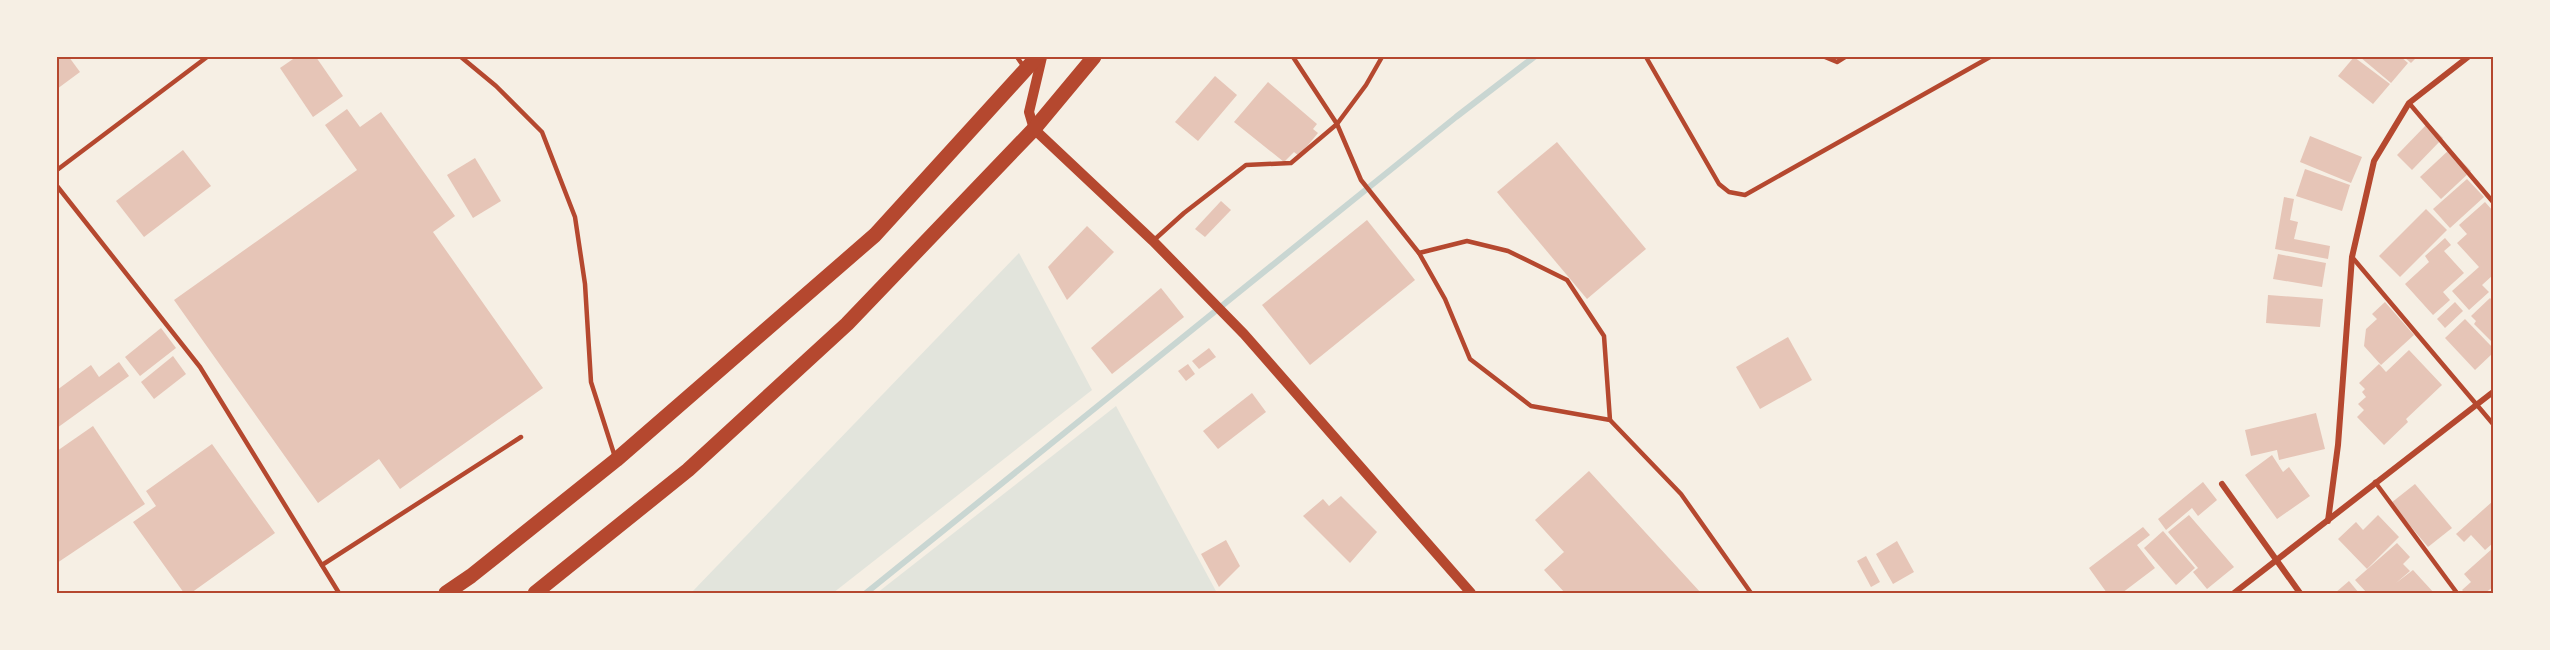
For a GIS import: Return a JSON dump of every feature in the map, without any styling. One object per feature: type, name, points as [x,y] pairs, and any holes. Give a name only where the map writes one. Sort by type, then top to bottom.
[{"type":"highway","points":[[446,593],[471,576],[616,460],[875,235],[1022,63],[1037,57]]},
{"type":"highway","points":[[535,593],[688,470],[847,324],[1034,129],[1094,57]]},
{"type":"street","points":[[1042,57],[1029,112],[1034,129],[1153,241],[1244,334],[1471,593]]},
{"type":"street","points":[[2328,521],[2338,445],[2352,257],[2374,160],[2409,103],[2468,57]]},
{"type":"street","points":[[2234,593],[2493,392]]},
{"type":"street","points":[[2222,484],[2300,593]]},
{"type":"lane","points":[[57,170],[207,57]]},
{"type":"lane","points":[[461,57],[496,86],[542,132],[575,217],[585,284],[591,382],[616,460]]},
{"type":"lane","points":[[1293,57],[1337,124],[1361,180],[1419,253],[1444,299],[1470,359],[1531,406],[1610,420],[1681,494],[1750,593]]},
{"type":"lane","points":[[1153,241],[1184,213],[1246,165],[1290,163],[1337,124],[1366,85],[1382,57]]},
{"type":"lane","points":[[1646,57],[1719,184],[1729,192],[1745,195],[1990,57]]},
{"type":"lane","points":[[1825,57],[1837,62],[1845,57]]},
{"type":"lane","points":[[2409,103],[2493,202]]},
{"type":"lane","points":[[57,186],[200,367],[339,593]]},
{"type":"lane","points":[[1419,253],[1467,240],[1508,251],[1567,280],[1604,336],[1610,420]]},
{"type":"lane","points":[[2352,257],[2493,424]]},
{"type":"lane","points":[[322,565],[521,437]]},
{"type":"lane","points":[[2375,482],[2457,593]]},
{"type":"shaded area","points":[[1019,253],[1092,390],[833,593],[691,593]]},
{"type":"shaded area","points":[[1116,406],[1217,593],[877,593]]},
{"type":"building","points":[[57,57],[69,57],[80,72],[57,89]]},
{"type":"building","points":[[296,57],[316,57],[343,96],[313,117],[280,68]]},
{"type":"building","points":[[2354,57],[2390,84],[2373,104],[2338,76]]},
{"type":"building","points":[[2360,57],[2401,57],[2408,63],[2391,83]]},
{"type":"building","points":[[2404,57],[2417,57],[2411,63]]},
{"type":"building","points":[[1215,76],[1237,95],[1198,141],[1175,122]]},
{"type":"building","points":[[1268,82],[1317,124],[1313,129],[1318,133],[1299,156],[1294,152],[1284,162],[1234,122]]},
{"type":"building","points":[[347,109],[360,127],[381,112],[455,216],[433,232],[543,388],[400,489],[379,459],[318,503],[174,300],[357,170],[325,125]]},
{"type":"building","points":[[2428,123],[2443,138],[2412,170],[2397,155]]},
{"type":"building","points":[[2310,136],[2362,157],[2351,183],[2300,162]]},
{"type":"building","points":[[1557,142],[1646,249],[1587,299],[1497,192]]},
{"type":"building","points":[[2450,149],[2471,171],[2441,199],[2420,177]]},
{"type":"building","points":[[183,150],[211,186],[144,237],[116,201]]},
{"type":"building","points":[[475,158],[501,201],[473,218],[447,175]]},
{"type":"building","points":[[2305,169],[2350,185],[2342,211],[2296,196]]},
{"type":"building","points":[[2467,179],[2484,197],[2450,228],[2433,209]]},
{"type":"building","points":[[2284,197],[2294,199],[2290,220],[2298,222],[2294,239],[2330,246],[2328,259],[2275,249]]},
{"type":"building","points":[[1221,201],[1231,210],[1205,237],[1195,229]]},
{"type":"building","points":[[2485,202],[2493,211],[2493,275],[2482,285],[2489,292],[2469,310],[2452,291],[2479,267],[2457,243],[2467,234],[2459,225]]},
{"type":"building","points":[[2426,209],[2447,230],[2400,277],[2379,256]]},
{"type":"building","points":[[1367,220],[1415,280],[1310,365],[1262,305]]},
{"type":"building","points":[[1087,226],[1114,252],[1067,300],[1048,267]]},
{"type":"building","points":[[2445,238],[2451,245],[2444,251],[2464,273],[2443,292],[2450,300],[2433,315],[2405,284],[2429,262],[2425,256]]},
{"type":"building","points":[[2278,254],[2326,263],[2322,287],[2273,279]]},
{"type":"building","points":[[1161,288],[1184,317],[1112,374],[1091,348]]},
{"type":"building","points":[[2268,295],[2323,299],[2320,327],[2266,323]]},
{"type":"building","points":[[2490,298],[2493,301],[2493,343],[2474,324],[2476,321],[2471,316]]},
{"type":"building","points":[[2385,302],[2414,335],[2381,365],[2364,346],[2366,329],[2377,319],[2372,314]]},
{"type":"building","points":[[2455,302],[2463,311],[2445,328],[2437,319]]},
{"type":"building","points":[[2465,319],[2493,348],[2493,353],[2475,370],[2445,338]]},
{"type":"building","points":[[161,328],[176,348],[140,376],[125,357]]},
{"type":"building","points":[[1788,337],[1812,380],[1760,409],[1736,367]]},
{"type":"building","points":[[1209,348],[1216,357],[1199,369],[1192,361]]},
{"type":"building","points":[[2409,350],[2442,385],[2406,419],[2408,422],[2384,445],[2357,417],[2364,410],[2358,404],[2366,397],[2362,392],[2365,389],[2359,383],[2379,364],[2386,372]]},
{"type":"building","points":[[173,356],[186,374],[154,399],[141,382]]},
{"type":"building","points":[[119,362],[129,376],[57,428],[57,390],[91,365],[99,377]]},
{"type":"building","points":[[1188,364],[1195,374],[1186,381],[1178,371]]},
{"type":"building","points":[[1252,393],[1266,412],[1218,449],[1203,431]]},
{"type":"building","points":[[2316,413],[2325,449],[2279,460],[2277,450],[2251,456],[2245,430]]},
{"type":"building","points":[[93,426],[145,504],[57,563],[57,451]]},
{"type":"building","points":[[212,444],[275,533],[191,593],[184,593],[133,522],[156,506],[146,491]]},
{"type":"building","points":[[2272,455],[2283,472],[2289,467],[2310,496],[2277,519],[2245,475]]},
{"type":"building","points":[[1589,471],[1701,593],[1565,593],[1544,570],[1564,552],[1535,520]]},
{"type":"building","points":[[2203,482],[2217,500],[2198,516],[2192,508],[2166,530],[2158,519]]},
{"type":"building","points":[[2415,484],[2452,528],[2428,547],[2391,503]]},
{"type":"building","points":[[1341,496],[1377,532],[1350,563],[1303,516],[1323,499],[1329,506]]},
{"type":"building","points":[[2493,501],[2493,543],[2485,550],[2471,535],[2464,542],[2456,534]]},
{"type":"building","points":[[2189,515],[2234,567],[2207,589],[2193,572],[2198,568],[2168,532]]},
{"type":"building","points":[[2378,515],[2399,537],[2367,569],[2338,539],[2356,522],[2363,530]]},
{"type":"building","points":[[2143,527],[2150,535],[2137,545],[2155,568],[2122,593],[2107,593],[2089,568]]},
{"type":"building","points":[[2163,531],[2195,568],[2176,585],[2144,548]]},
{"type":"building","points":[[1226,540],[1240,566],[1219,587],[1201,554]]},
{"type":"building","points":[[1897,541],[1914,572],[1893,584],[1876,554]]},
{"type":"building","points":[[2397,543],[2410,557],[2403,564],[2410,571],[2396,583],[2413,570],[2434,593],[2367,593],[2355,580]]},
{"type":"building","points":[[2493,548],[2493,587],[2485,593],[2465,593],[2462,590],[2471,582],[2464,574]]},
{"type":"building","points":[[1866,556],[1880,582],[1871,587],[1857,561]]},
{"type":"building","points":[[2349,581],[2359,593],[2335,593]]},
{"type":"waterway","points":[[866,593],[1456,117],[1534,57]]}]
